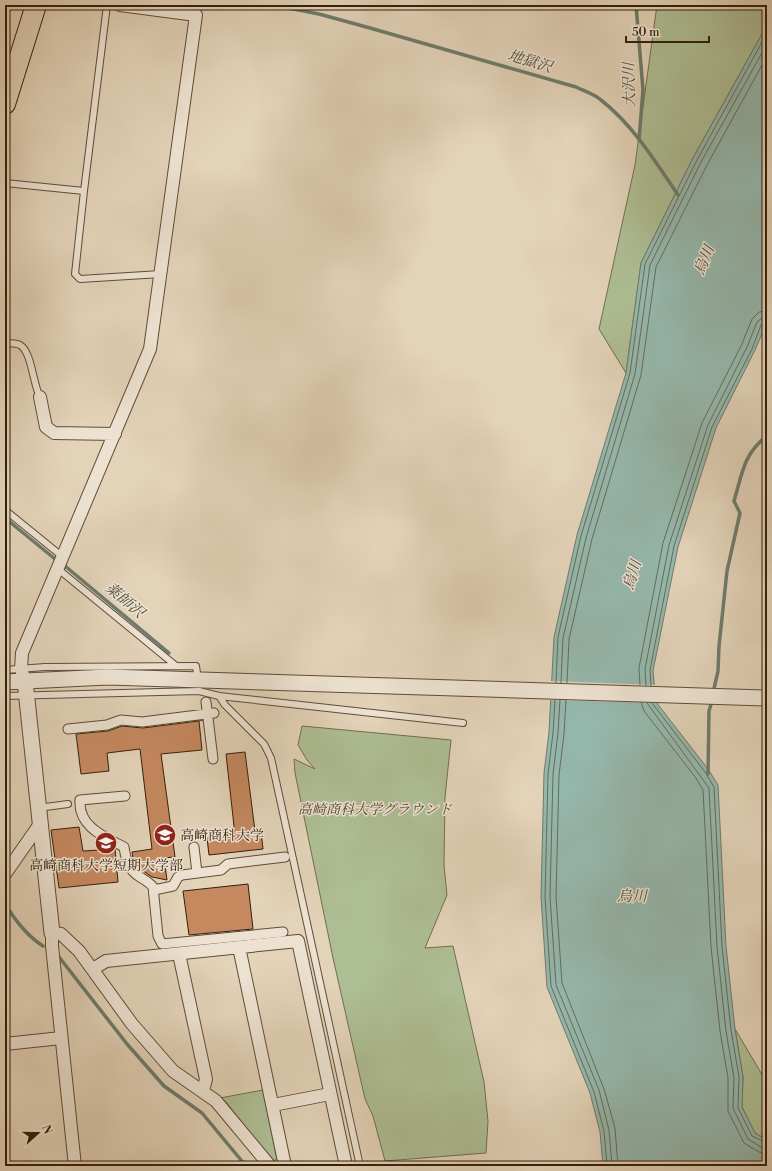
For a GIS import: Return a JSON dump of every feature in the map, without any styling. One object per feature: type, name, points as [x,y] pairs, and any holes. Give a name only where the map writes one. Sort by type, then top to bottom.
[{"type":"main road","points":[[5,104],[36,5]]},
{"type":"street","points":[[75,1166],[22,653],[150,349],[196,15],[120,5]]},
{"type":"street","points":[[40,397],[46,427],[54,433],[115,434]]},
{"type":"street","points":[[5,682],[108,677],[198,685],[438,686],[767,698]]},
{"type":"street","points":[[206,702],[211,714],[213,759]]},
{"type":"street","points":[[68,729],[107,725],[121,720],[142,722],[211,714]]},
{"type":"street","points":[[125,796],[80,800],[82,812],[87,822],[96,833],[124,847],[130,869],[150,883],[154,890],[158,936],[162,944],[283,932]]},
{"type":"street","points":[[5,874],[40,824]]},
{"type":"street","points":[[194,847],[197,873]]},
{"type":"street","points":[[154,890],[173,886],[178,877],[182,875],[221,870],[228,864],[285,857]]},
{"type":"street","points":[[52,933],[57,932],[65,937],[93,969],[132,1024],[173,1071],[203,1091],[223,1108],[270,1166]]},
{"type":"street","points":[[93,969],[106,961],[298,941],[346,1166]]},
{"type":"street","points":[[239,947],[285,1166]]},
{"type":"street","points":[[179,954],[206,1080],[203,1091]]},
{"type":"street","points":[[5,1044],[61,1038]]},
{"type":"street","points":[[273,1105],[330,1094]]},
{"type":"lane","points":[[107,5],[75,274],[80,279],[161,274]]},
{"type":"lane","points":[[5,183],[84,191]]},
{"type":"lane","points":[[5,343],[19,344],[23,348],[29,360],[37,392],[40,397]]},
{"type":"lane","points":[[5,510],[63,557]]},
{"type":"lane","points":[[58,569],[175,665]]},
{"type":"lane","points":[[5,696],[24,682],[175,665],[196,666],[198,685],[206,702]]},
{"type":"lane","points":[[5,670],[24,682]]},
{"type":"lane","points":[[198,685],[219,696],[293,702],[463,723]]},
{"type":"lane","points":[[219,696],[225,705],[264,744],[271,758],[360,1166]]},
{"type":"lane","points":[[38,808],[68,804]]},
{"type":"green space","points":[[657,5],[767,5],[767,25],[693,158],[641,263],[626,373],[599,329],[635,165]]},
{"type":"green space","name":"高崎商科大学グラウンド","points":[[302,726],[451,740],[445,797],[444,865],[447,895],[425,948],[453,946],[484,1082],[488,1121],[486,1153],[385,1161],[373,1116],[365,1099],[333,958],[295,773],[294,759],[315,769],[307,760],[298,745]]},
{"type":"green space","points":[[735,1029],[767,1083],[767,1140],[755,1133],[742,1107],[743,1077]]},
{"type":"green space","points":[[263,1090],[277,1159],[273,1161],[226,1102],[220,1098]]},
{"type":"water","name":"烏川","points":[[767,25],[767,322],[755,350],[716,428],[678,547],[653,671],[656,702],[708,769],[718,785],[726,946],[735,1029],[743,1077],[742,1107],[755,1133],[767,1140],[767,1166],[603,1166],[600,1132],[590,1093],[547,987],[541,897],[544,773],[549,732],[554,637],[577,535],[626,373],[641,263],[693,158]]},
{"type":"pier","points":[[550,681],[657,685],[659,703],[549,700]]},
{"type":"building","points":[[199,721],[202,750],[161,754],[175,857],[164,858],[167,880],[152,877],[139,868],[133,858],[132,852],[152,849],[140,749],[107,753],[109,771],[81,774],[76,734],[108,731],[122,726],[143,728]]},
{"type":"building","points":[[245,752],[255,831],[261,831],[263,849],[209,855],[207,838],[235,835],[226,754]]},
{"type":"building","points":[[79,827],[83,851],[115,849],[118,882],[59,888],[51,830]]},
{"type":"building","points":[[248,884],[253,929],[189,935],[183,891]]},
{"type":"waterway","name":"地獄沢","points":[[273,5],[319,14],[370,28],[576,87],[589,93],[613,110],[633,132],[678,195]]},
{"type":"waterway","name":"大沢川","points":[[636,5],[643,90],[639,140]]},
{"type":"waterway","points":[[713,693],[718,671],[719,646],[727,571],[740,513],[734,501],[744,466],[748,458],[759,443],[767,436]]},
{"type":"waterway","name":"薬師沢","points":[[5,518],[55,559]]},
{"type":"waterway","name":"薬師沢","points":[[65,566],[169,653]]},
{"type":"waterway","points":[[708,774],[709,711],[712,701]]},
{"type":"waterway","points":[[5,904],[22,927],[43,946]]},
{"type":"waterway","points":[[59,957],[127,1044],[164,1086],[202,1113],[246,1166]]},
{"type":"place","name":"高崎商科大学","points":[[165,835]]},
{"type":"place","name":"高崎商科大学短期大学部","points":[[106,843]]}]
